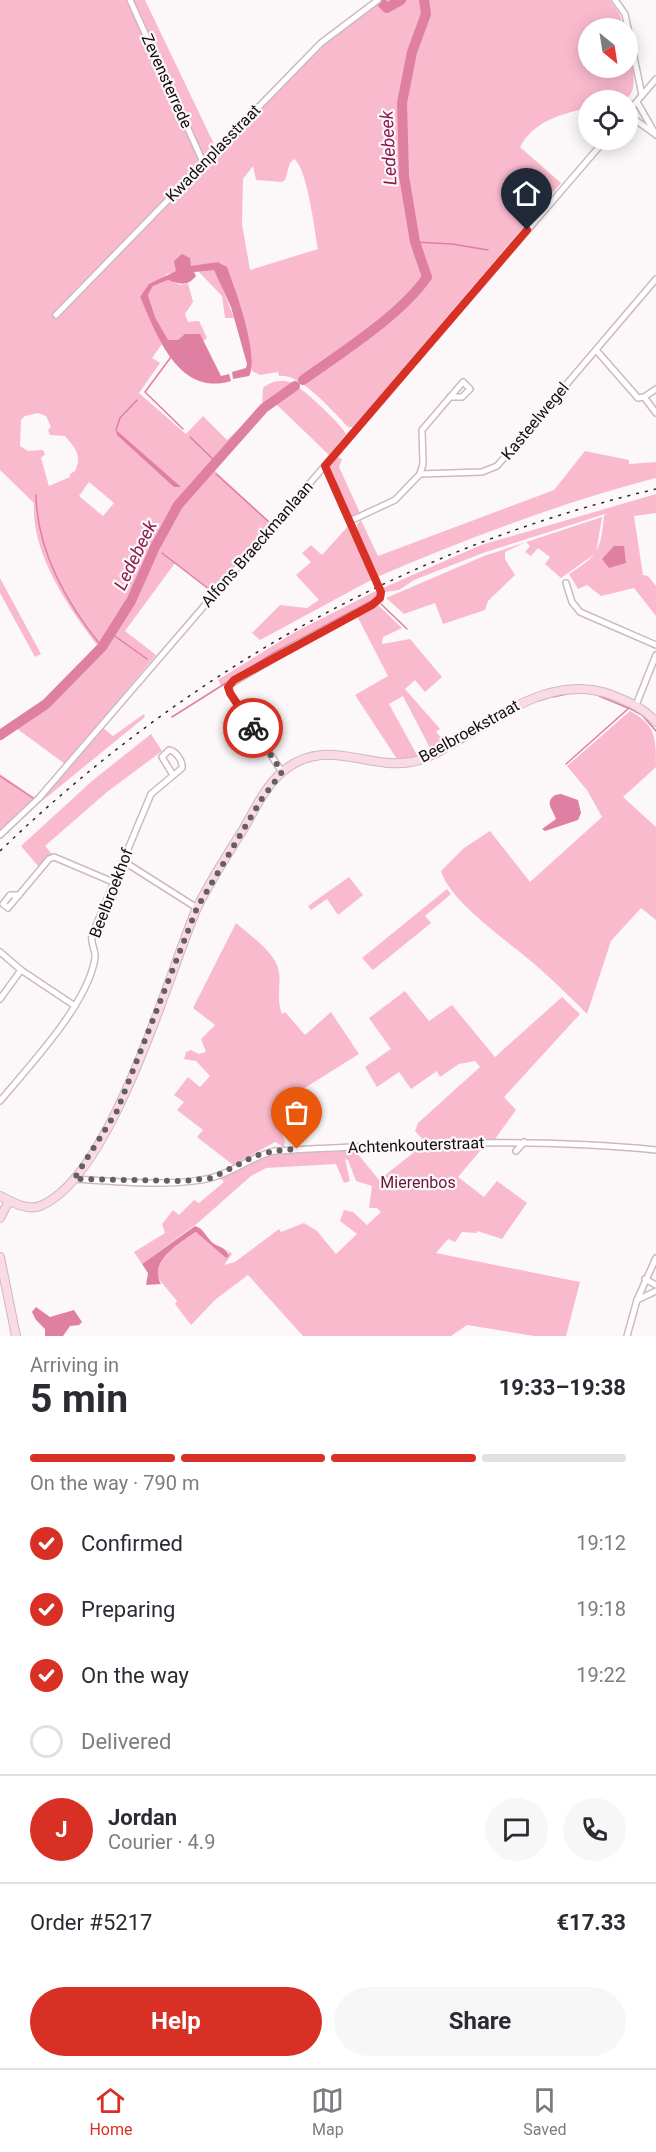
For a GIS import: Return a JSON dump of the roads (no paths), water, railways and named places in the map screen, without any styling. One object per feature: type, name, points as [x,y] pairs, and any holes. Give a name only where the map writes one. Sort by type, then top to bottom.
[{"type":"street","name":"Zevensterrede","points":[[130,0],[203,162]]},
{"type":"street","name":"Kwadenplasstraat","points":[[56,315],[321,43],[378,0]]},
{"type":"street","points":[[615,0],[625,14],[642,95]]},
{"type":"street","points":[[638,101],[656,79]]},
{"type":"street","points":[[638,104],[656,135],[638,122]]},
{"type":"street","name":"Alfons Braeckmanlaan","points":[[0,835],[39,798],[596,150]]},
{"type":"street","name":"Kasteelwegel","points":[[420,474],[440,475],[491,470],[656,279]]},
{"type":"street","points":[[596,350],[619,374],[632,394],[638,398],[656,389]]},
{"type":"street","points":[[350,521],[395,500],[420,474],[423,464],[422,430],[450,397]]},
{"type":"street","points":[[644,397],[656,413]]},
{"type":"street","points":[[282,772],[228,687],[234,680],[372,605],[380,598],[381,592],[325,466]]},
{"type":"street","points":[[566,583],[572,602],[579,612],[656,645]]},
{"type":"street","points":[[636,705],[656,655]]},
{"type":"street","name":"Beelbroekstraat","points":[[0,1196],[25,1207],[38,1207],[58,1195],[74,1179],[117,1111],[197,908],[261,800],[282,772],[309,758],[330,753],[394,763],[426,759],[525,701],[566,689],[595,689],[636,705],[656,722]]},
{"type":"street","points":[[169,750],[175,753],[183,764],[173,776],[162,757],[169,750]]},
{"type":"street","name":"Beelbroekhof","points":[[0,1101],[75,1006],[95,958],[90,942],[113,882],[151,794],[173,776]]},
{"type":"street","points":[[19,895],[49,859],[54,857],[113,882]]},
{"type":"street","points":[[123,861],[197,908]]},
{"type":"street","points":[[0,952],[21,970],[26,971],[75,1006]]},
{"type":"street","points":[[0,999],[21,970]]},
{"type":"street","points":[[516,1151],[524,1142]]},
{"type":"street","name":"Achtenkouterstraat","points":[[74,1179],[184,1181],[212,1178],[252,1157],[274,1151],[423,1143],[524,1142],[656,1150]]},
{"type":"street","points":[[0,1218],[9,1201]]},
{"type":"street","points":[[0,1257],[16,1336]]},
{"type":"street","points":[[627,1336],[637,1300],[656,1258]]},
{"type":"street","points":[[645,1279],[656,1285]]},
{"type":"street","points":[[637,1300],[656,1291]]},
{"type":"waterway","name":"Ledebeek","points":[[382,3],[387,8],[401,0]]},
{"type":"waterway","name":"Ledebeek","points":[[303,380],[386,319],[416,291],[427,277],[415,242],[404,176],[402,103],[412,52],[426,14],[424,0]]},
{"type":"waterway","points":[[415,242],[452,244],[488,250]]},
{"type":"waterway","points":[[171,357],[145,392],[183,429]]},
{"type":"waterway","name":"Ledebeek","points":[[0,735],[46,704],[102,647],[131,601],[155,547],[178,505],[264,408],[295,386]]},
{"type":"waterway","points":[[116,430],[120,418],[137,400]]},
{"type":"waterway","points":[[190,437],[215,461]]},
{"type":"waterway","points":[[216,474],[268,521]]},
{"type":"waterway","points":[[36,495],[42,536],[56,576],[77,613],[102,647]]},
{"type":"waterway","points":[[162,553],[210,590]]},
{"type":"waterway","points":[[172,717],[275,652],[373,600]]},
{"type":"waterway","points":[[381,604],[407,629]]},
{"type":"waterway","points":[[112,634],[147,659]]},
{"type":"waterway","points":[[553,697],[567,694]]},
{"type":"waterway","points":[[599,696],[628,708]]},
{"type":"waterway","points":[[538,701],[548,698]]},
{"type":"waterway","points":[[566,764],[629,708],[642,715],[656,731]]},
{"type":"waterway","points":[[496,722],[518,710]]},
{"type":"waterway","points":[[472,737],[488,727]]},
{"type":"waterway","points":[[454,747],[467,740]]},
{"type":"waterway","points":[[436,758],[446,752]]},
{"type":"waterway","points":[[0,776],[33,798]]},
{"type":"railway","points":[[0,851],[71,787],[145,728],[222,674],[303,625],[387,582],[474,545],[564,514],[656,489]]},
{"type":"park label","name":"Mierenbos","points":[[418,1182]]}]
